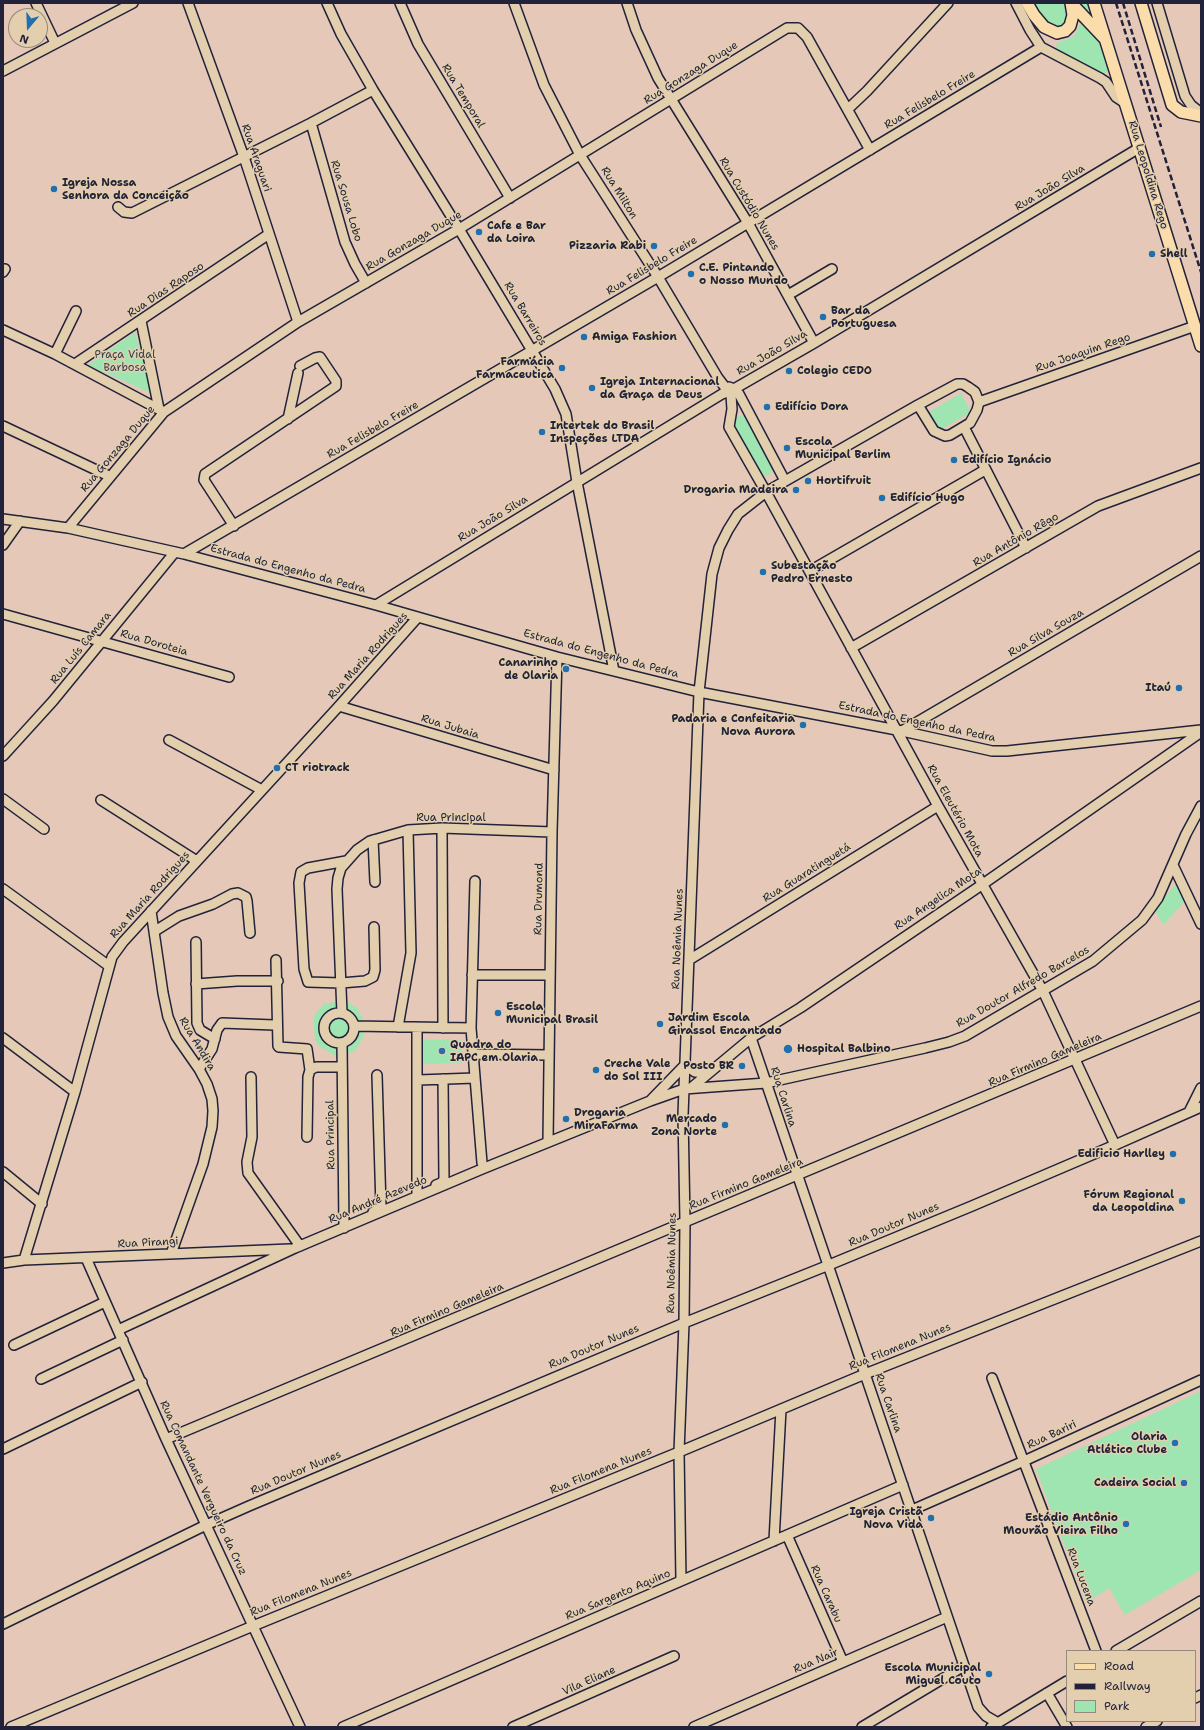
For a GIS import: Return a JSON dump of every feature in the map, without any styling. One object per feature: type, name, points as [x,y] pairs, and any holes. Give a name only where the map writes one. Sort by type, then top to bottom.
[{"type":"main road","points":[[1028,3],[1034,15],[1044,27],[1052,32],[1061,33],[1068,29],[1071,23],[1073,15],[1071,3]]},
{"type":"main road","points":[[1071,3],[1106,41]]},
{"type":"main road","name":"Rua Leopoldina Rego","points":[[1094,3],[1201,346]]},
{"type":"main road","points":[[1141,3],[1172,105],[1181,112],[1201,114]]},
{"type":"street","points":[[36,3],[55,43]]},
{"type":"street","points":[[3,71],[133,3]]},
{"type":"street","name":"Rua Araguari","points":[[188,3],[244,157],[298,322]]},
{"type":"street","name":"Rua Barreiros","points":[[327,3],[341,34],[373,90],[460,229],[533,351],[555,389],[566,414],[577,482],[614,671]]},
{"type":"street","name":"Rua Temporal","points":[[400,3],[418,44],[510,198]]},
{"type":"street","name":"Rua Milton","points":[[514,3],[544,85],[580,155],[658,277],[718,378],[750,414],[785,480]]},
{"type":"street","name":"Rua Custódio Nunes","points":[[626,3],[647,56],[671,100],[748,223],[814,343]]},
{"type":"street","points":[[1016,3],[1041,47],[1100,78],[1106,82],[1116,97],[1125,102]]},
{"type":"street","points":[[1158,3],[1185,96],[1190,105],[1201,114]]},
{"type":"street","points":[[870,150],[848,109],[867,91],[943,5]]},
{"type":"street","name":"Rua Gonzaga Duque","points":[[68,528],[161,410],[298,322],[460,229],[787,28],[798,28],[807,37],[848,109]]},
{"type":"street","name":"Rua Felisbelo Freire","points":[[184,554],[533,351],[1041,47]]},
{"type":"street","points":[[118,207],[124,212],[132,213],[311,123],[373,90]]},
{"type":"street","name":"Rua Sousa Lobo","points":[[311,123],[345,242],[354,264],[366,283]]},
{"type":"street","name":"Rua João Silva","points":[[376,605],[730,390],[814,343],[1139,148]]},
{"type":"street","name":"Rua Dias Raposo","points":[[75,364],[270,234]]},
{"type":"street","points":[[788,295],[832,269]]},
{"type":"street","points":[[55,354],[76,311]]},
{"type":"street","points":[[141,321],[161,410]]},
{"type":"street","name":"Rua Joaquim Rego","points":[[979,402],[1195,326]]},
{"type":"street","points":[[3,330],[75,364],[161,410]]},
{"type":"street","points":[[234,526],[204,480],[205,474],[335,388],[337,384],[320,357],[315,358],[299,370],[288,419]]},
{"type":"street","points":[[957,384],[963,384],[975,392],[979,402],[974,417],[964,427],[950,435],[940,435],[934,431],[927,422],[918,405],[957,384]]},
{"type":"street","name":"Rua Eleutério Mota","points":[[730,390],[731,414],[729,427],[810,571],[851,648],[900,730],[938,806],[1043,992],[1115,1145]]},
{"type":"street","name":"Rua Noêmia Nunes","points":[[681,1580],[679,1452],[684,1323],[685,1221],[683,1115],[687,1089],[685,1065],[699,692],[712,574],[719,548],[738,514],[766,492],[785,480],[918,405]]},
{"type":"street","points":[[731,414],[743,412],[750,414]]},
{"type":"street","points":[[3,426],[109,476]]},
{"type":"street","points":[[964,427],[1026,548]]},
{"type":"street","name":"Rua Antônio Rêgo","points":[[851,648],[1098,506],[1201,468]]},
{"type":"street","points":[[810,571],[985,470]]},
{"type":"street","name":"Estrada do Engenho da Pedra","points":[[3,518],[68,528],[184,554],[376,605],[557,656],[699,692],[900,730],[992,751],[1007,751],[1201,731]]},
{"type":"street","points":[[3,545],[20,520]]},
{"type":"street","name":"Rua Luís Camara","points":[[3,756],[53,701],[175,552]]},
{"type":"street","name":"Rua Silva Souza","points":[[900,730],[1201,556]]},
{"type":"street","name":"Rua Doroteia","points":[[3,614],[229,677]]},
{"type":"street","name":"Rua Maria Rodrigues","points":[[24,1260],[75,1092],[109,966],[117,949],[339,706],[418,617]]},
{"type":"street","name":"Rua Drumond","points":[[548,1142],[552,832],[557,656]]},
{"type":"street","name":"Rua Jubaia","points":[[339,706],[554,770]]},
{"type":"street","name":"Rua Angelica Mota","points":[[687,1089],[708,1074],[751,1038],[800,1008],[983,884],[1201,731]]},
{"type":"street","points":[[169,740],[262,790]]},
{"type":"street","points":[[3,799],[44,829]]},
{"type":"street","points":[[102,800],[197,861]]},
{"type":"street","name":"Rua Guaratinguetá","points":[[689,960],[938,806]]},
{"type":"street","name":"Rua Doutor Alfredo Barcelos","points":[[687,1089],[766,1083],[949,1042],[965,1036],[1043,992],[1093,961],[1142,920],[1158,898],[1201,806]]},
{"type":"street","points":[[442,828],[444,1028]]},
{"type":"street","name":"Rua Principal","points":[[342,1013],[337,889],[341,868],[357,850],[373,840],[408,830],[442,828],[552,832]]},
{"type":"street","points":[[398,1028],[411,953],[408,830]]},
{"type":"street","points":[[373,840],[375,882]]},
{"type":"street","points":[[346,861],[302,870],[299,883],[304,969],[308,982],[341,984],[366,981],[373,977],[375,970],[374,927]]},
{"type":"street","points":[[1173,865],[1201,924]]},
{"type":"street","points":[[475,881],[471,1028],[482,1163]]},
{"type":"street","points":[[3,889],[109,966]]},
{"type":"street","points":[[155,931],[179,916],[213,904],[232,894],[238,893],[246,897],[250,933]]},
{"type":"street","name":"Rua Andira","points":[[151,911],[168,1017],[176,1036],[200,1069],[212,1099],[212,1127],[203,1164],[171,1254]]},
{"type":"street","points":[[196,942],[197,1026],[202,1032],[215,1039]]},
{"type":"street","points":[[276,960],[278,981],[278,1046],[307,1049],[310,1070],[308,1077],[308,1137]]},
{"type":"street","points":[[472,975],[550,975]]},
{"type":"street","points":[[196,984],[237,981],[278,981]]},
{"type":"street","name":"Rua Firmino Gameleira","points":[[166,1439],[1201,1006]]},
{"type":"street","points":[[342,1013],[349,1017],[354,1026],[351,1036],[342,1043],[331,1041],[324,1033],[323,1028],[328,1017],[334,1014],[342,1013]]},
{"type":"street","points":[[200,1069],[208,1056],[217,1030],[222,1023],[274,1024]]},
{"type":"street","points":[[354,1026],[398,1028],[471,1028]]},
{"type":"street","points":[[417,1028],[417,1194],[441,1183],[444,1180],[443,1079]]},
{"type":"street","points":[[3,1038],[75,1092]]},
{"type":"street","name":"Rua Carlina","points":[[751,1038],[978,1707],[994,1725]]},
{"type":"street","name":"Rua Principal","points":[[342,1043],[344,1225]]},
{"type":"street","points":[[473,1054],[549,1055]]},
{"type":"street","points":[[685,1065],[695,1072],[708,1074]]},
{"type":"street","name":"Rua André Azevedo","points":[[650,1101],[685,1065]]},
{"type":"street","points":[[310,1070],[316,1067],[342,1067]]},
{"type":"street","points":[[344,1225],[378,1210],[381,1207],[377,1075]]},
{"type":"street","points":[[251,1077],[252,1137],[247,1168],[248,1172],[298,1247]]},
{"type":"street","points":[[418,1080],[475,1078]]},
{"type":"street","points":[[1188,1112],[1201,1088]]},
{"type":"street","name":"Rua André Azevedo","points":[[118,1330],[344,1225],[417,1194],[650,1101],[687,1089]]},
{"type":"street","name":"Rua Doutor Nunes","points":[[3,1624],[206,1525],[684,1323],[829,1265],[1115,1145],[1201,1107]]},
{"type":"street","points":[[3,1172],[42,1204]]},
{"type":"street","name":"Rua Filomena Nunes","points":[[11,1727],[865,1374],[1201,1241]]},
{"type":"street","name":"Rua Pirangi","points":[[3,1263],[24,1260],[298,1247]]},
{"type":"street","name":"Rua Comandante Vergueiro da Cruz","points":[[86,1258],[166,1439],[300,1727]]},
{"type":"street","points":[[14,1345],[106,1302]]},
{"type":"street","points":[[40,1379],[123,1340]]},
{"type":"street","name":"Rua Lucena","points":[[992,1378],[1096,1650]]},
{"type":"street","name":"Rua Bariri","points":[[912,1510],[1024,1461],[1201,1380]]},
{"type":"street","points":[[3,1448],[142,1382]]},
{"type":"street","points":[[774,1541],[781,1409]]},
{"type":"street","name":"Rua Sargento Aquino","points":[[343,1727],[903,1485]]},
{"type":"street","name":"Rua Carabu","points":[[788,1535],[843,1662]]},
{"type":"street","points":[[1118,1650],[1201,1601]]},
{"type":"street","name":"Rua Nair","points":[[694,1727],[947,1617]]},
{"type":"street","name":"Vila Eliane","points":[[513,1727],[674,1656]]},
{"type":"street","points":[[862,1727],[964,1666]]},
{"type":"street","points":[[994,1725],[1066,1682]]},
{"type":"street","points":[[1047,1693],[1067,1727]]},
{"type":"street","points":[[1146,1727],[1155,1722]]},
{"type":"green space","points":[[1027,3],[1094,3],[1106,41],[1075,14],[1058,34]]},
{"type":"green space","points":[[1083,19],[1102,41],[1109,67],[1104,76],[1056,50],[1057,43],[1074,36]]},
{"type":"green space","name":"Praça Vidal Barbosa","points":[[135,332],[153,394],[88,365]]},
{"type":"green space","points":[[961,393],[971,412],[940,430],[929,412]]},
{"type":"green space","points":[[742,415],[747,418],[773,464],[772,471],[769,475],[762,476],[732,424],[736,417]]},
{"type":"green space","points":[[1177,882],[1187,899],[1163,925],[1155,910]]},
{"type":"green space","points":[[346,1001],[357,1008],[364,1021],[364,1029],[363,1037],[358,1047],[353,1052],[334,1055],[319,1046],[315,1040],[314,1016],[324,1004]]},
{"type":"green space","name":"Quadra do IAPC em Olaria","points":[[461,1039],[462,1063],[423,1064],[423,1040]]},
{"type":"green space","name":"Estádio Antônio Mourão Vieira Filho","points":[[1201,1391],[1201,1570],[1125,1615],[1109,1588],[1086,1603],[1036,1469]]},
{"type":"railway","points":[[1116,3],[1201,272]]},
{"type":"railway","points":[[1123,3],[1161,127]]},
{"type":"place","name":"Igreja Nossa Senhora da Conceição","points":[[54,189]]},
{"type":"place","name":"Cafe e Bar da Loira","points":[[479,232]]},
{"type":"place","name":"Pizzaria Rabi","points":[[654,246]]},
{"type":"place","name":"Shell","points":[[1152,254]]},
{"type":"place","name":"C.E. Pintando o Nosso Mundo","points":[[691,274]]},
{"type":"place","name":"Bar da Portuguesa","points":[[823,317]]},
{"type":"place","name":"Amiga Fashion","points":[[584,337]]},
{"type":"place","name":"Farmácia Farmaceutica","points":[[562,368]]},
{"type":"place","name":"Colegio CEDO","points":[[789,371]]},
{"type":"place","name":"Igreja Internacional da Graça de Deus","points":[[592,388]]},
{"type":"place","name":"Edifício Dora","points":[[767,407]]},
{"type":"place","name":"Intertek do Brasil Inspeções LTDA","points":[[542,432]]},
{"type":"place","name":"Escola Municipal Berlim","points":[[787,448]]},
{"type":"place","name":"Edifício Ignácio","points":[[954,460]]},
{"type":"place","name":"Hortifruit","points":[[808,481]]},
{"type":"place","name":"Drogaria Madeira","points":[[796,490]]},
{"type":"place","name":"Edifício Hugo","points":[[882,498]]},
{"type":"place","name":"Subestação Pedro Ernesto","points":[[763,572]]},
{"type":"place","name":"Canarinho de Olaria","points":[[566,669]]},
{"type":"place","name":"Itaú","points":[[1179,688]]},
{"type":"place","name":"Padaria e Confeitaria Nova Aurora","points":[[803,725]]},
{"type":"place","name":"CT riotrack","points":[[277,768]]},
{"type":"place","name":"Escola Municipal Brasil","points":[[498,1013]]},
{"type":"place","name":"Jardim Escola Girassol Encantado","points":[[660,1024]]},
{"type":"place","name":"Hospital Balbino","points":[[788,1049]]},
{"type":"place","name":"Quadra do IAPC em Olaria","points":[[442,1051]]},
{"type":"place","name":"Posto BR","points":[[742,1066]]},
{"type":"place","name":"Creche Vale do Sol III","points":[[596,1070]]},
{"type":"place","name":"Drogaria MiraFarma","points":[[566,1119]]},
{"type":"place","name":"Mercado Zona Norte","points":[[725,1125]]},
{"type":"place","name":"Edificio Harlley","points":[[1173,1154]]},
{"type":"place","name":"Fórum Regional da Leopoldina","points":[[1182,1201]]},
{"type":"place","name":"Olaria Atlético Clube","points":[[1175,1443]]},
{"type":"place","name":"Cadeira Social","points":[[1184,1483]]},
{"type":"place","name":"Igreja Cristã Nova Vida","points":[[931,1518]]},
{"type":"place","name":"Estádio Antônio Mourão Vieira Filho","points":[[1126,1524]]},
{"type":"place","name":"Escola Municipal Miguel Couto","points":[[989,1674]]}]
